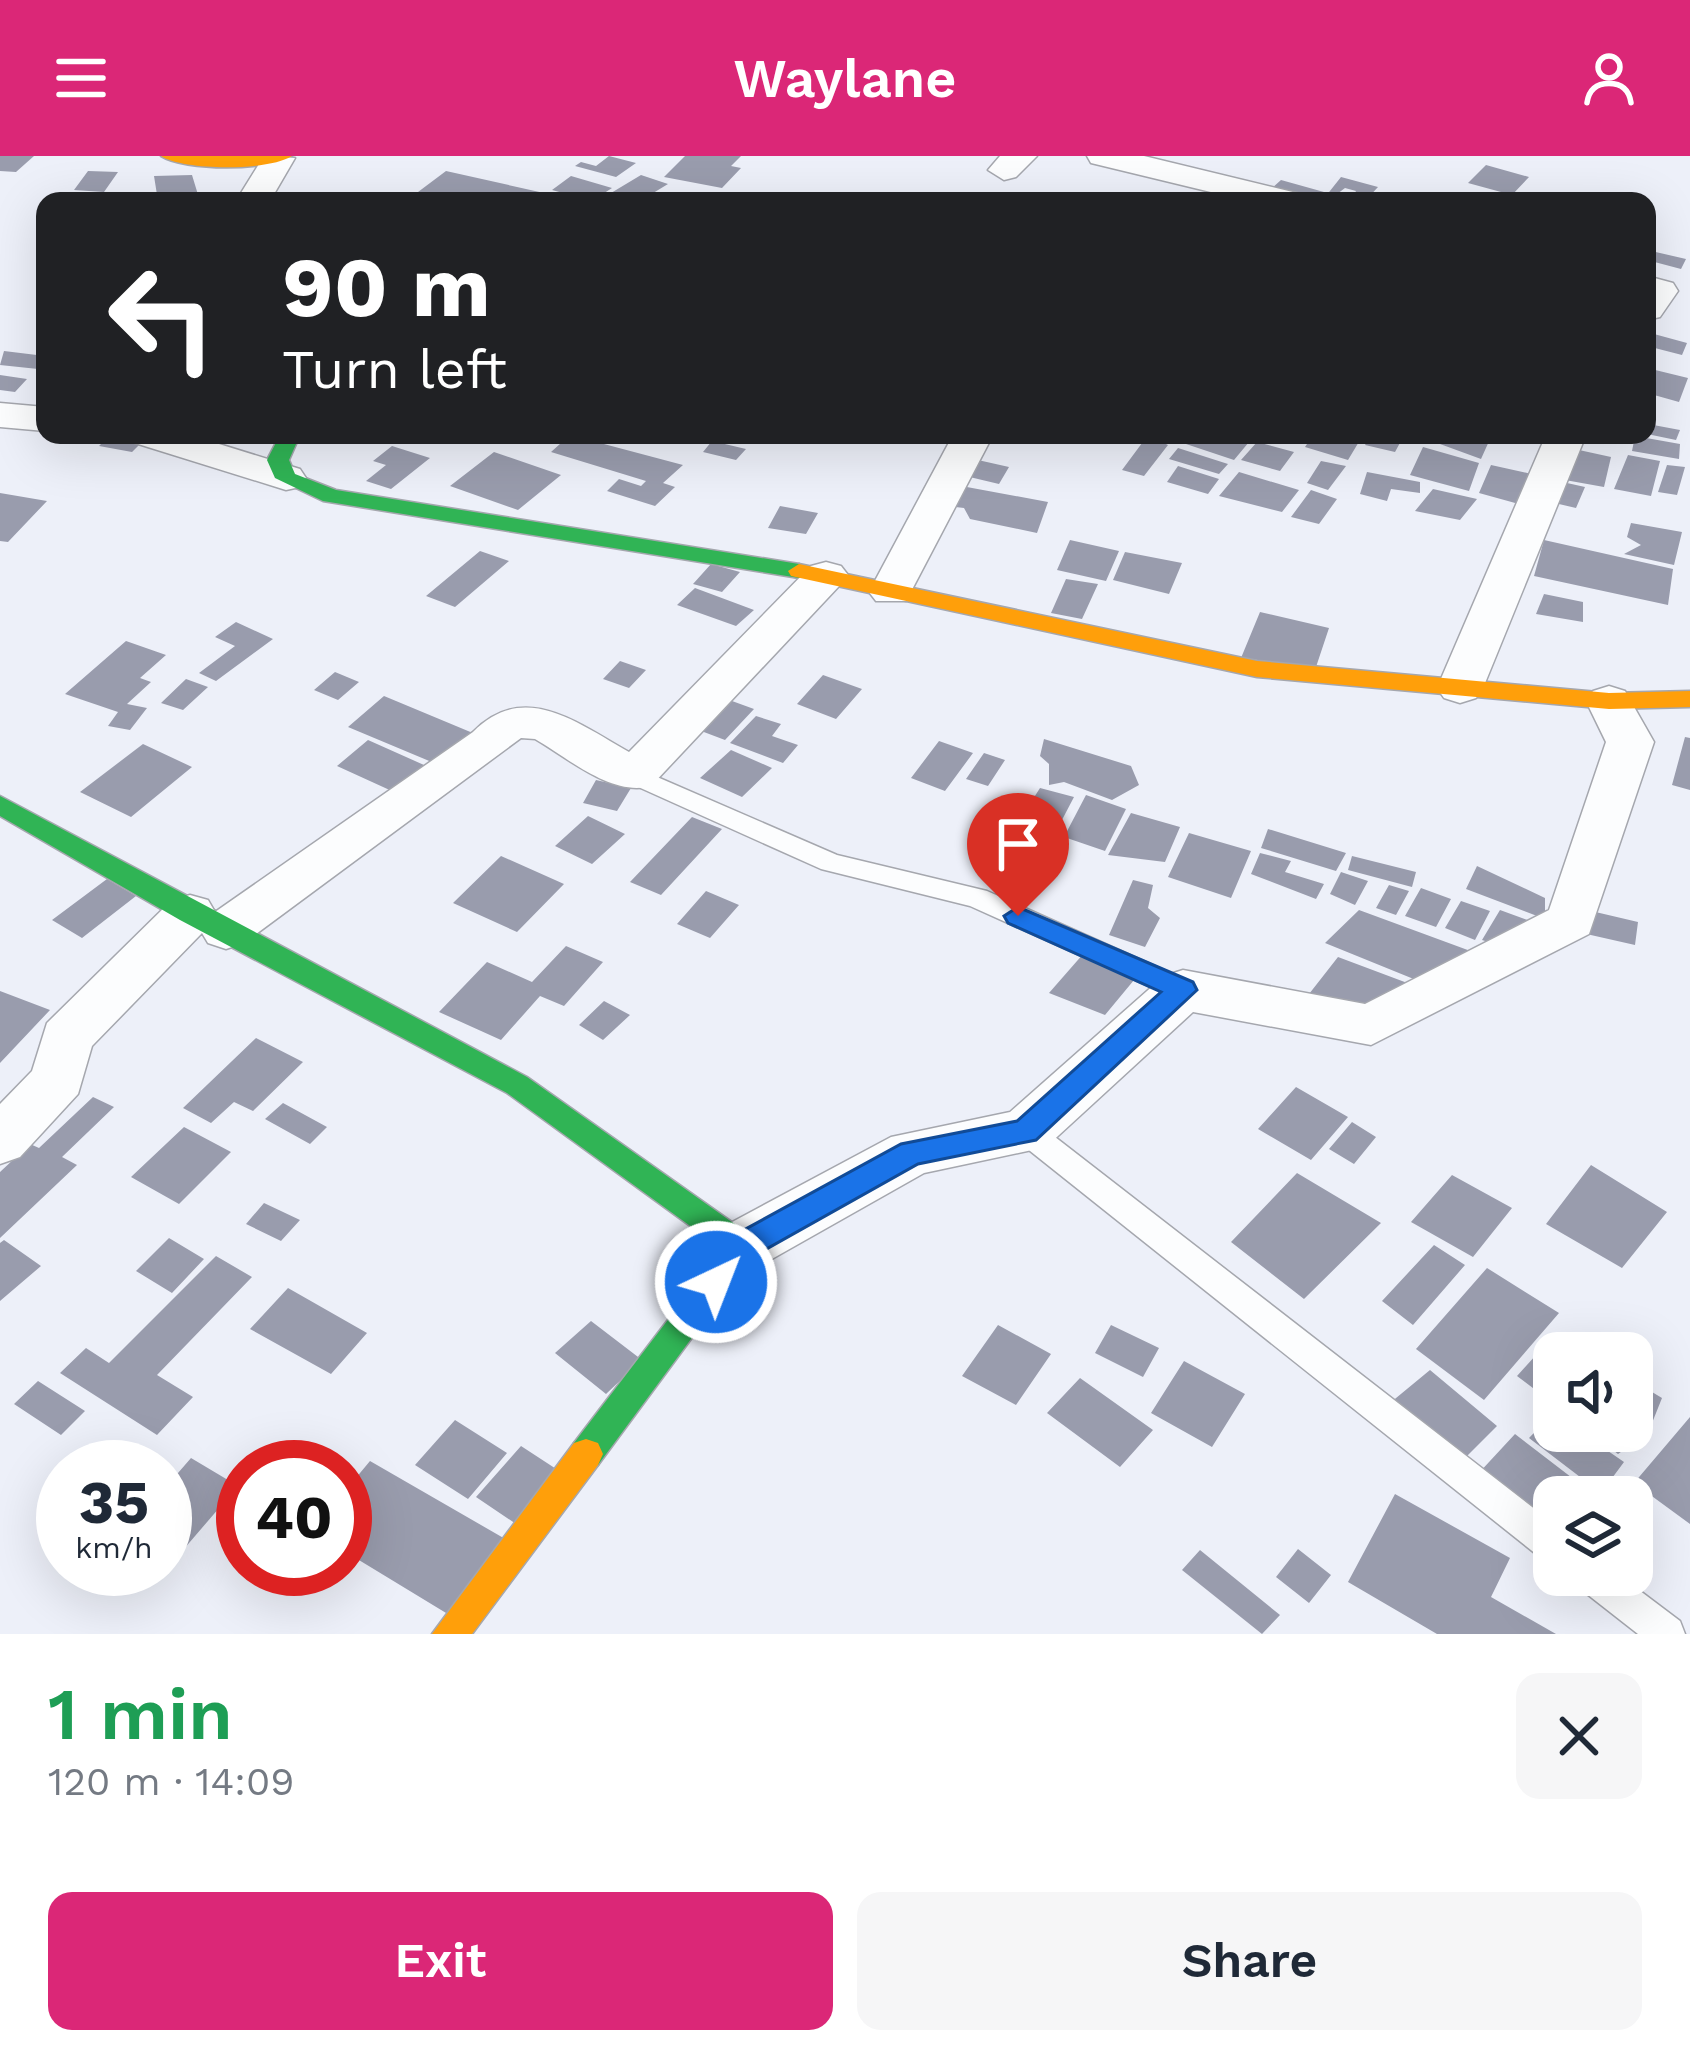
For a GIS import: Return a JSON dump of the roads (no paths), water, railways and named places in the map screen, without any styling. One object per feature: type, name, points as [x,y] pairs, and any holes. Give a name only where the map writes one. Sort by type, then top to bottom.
[{"type":"street","points":[[170,156],[228,162],[281,157]]},
{"type":"street","points":[[1103,156],[1252,192]]},
{"type":"street","points":[[259,192],[281,157]]},
{"type":"street","points":[[0,415],[36,417]]},
{"type":"street","points":[[178,444],[331,496],[826,575],[1258,669],[1610,701],[1690,699]]},
{"type":"street","points":[[286,444],[278,460],[286,478]]},
{"type":"street","points":[[891,592],[968,444]]},
{"type":"street","points":[[1460,688],[1562,444]]},
{"type":"street","points":[[0,1141],[58,1079],[65,1038],[208,921],[490,743],[510,722],[545,725],[634,776],[826,575]]},
{"type":"street","points":[[450,1634],[742,1246],[911,1153],[1026,1131],[1183,990],[1370,1025],[1571,921],[1630,742],[1610,701]]},
{"type":"street","points":[[0,805],[518,1085],[742,1246]]},
{"type":"lane","points":[[634,776],[830,862],[976,898],[1183,990]]},
{"type":"lane","points":[[1026,1131],[1533,1529]]},
{"type":"lane","points":[[1618,1596],[1666,1634]]}]
